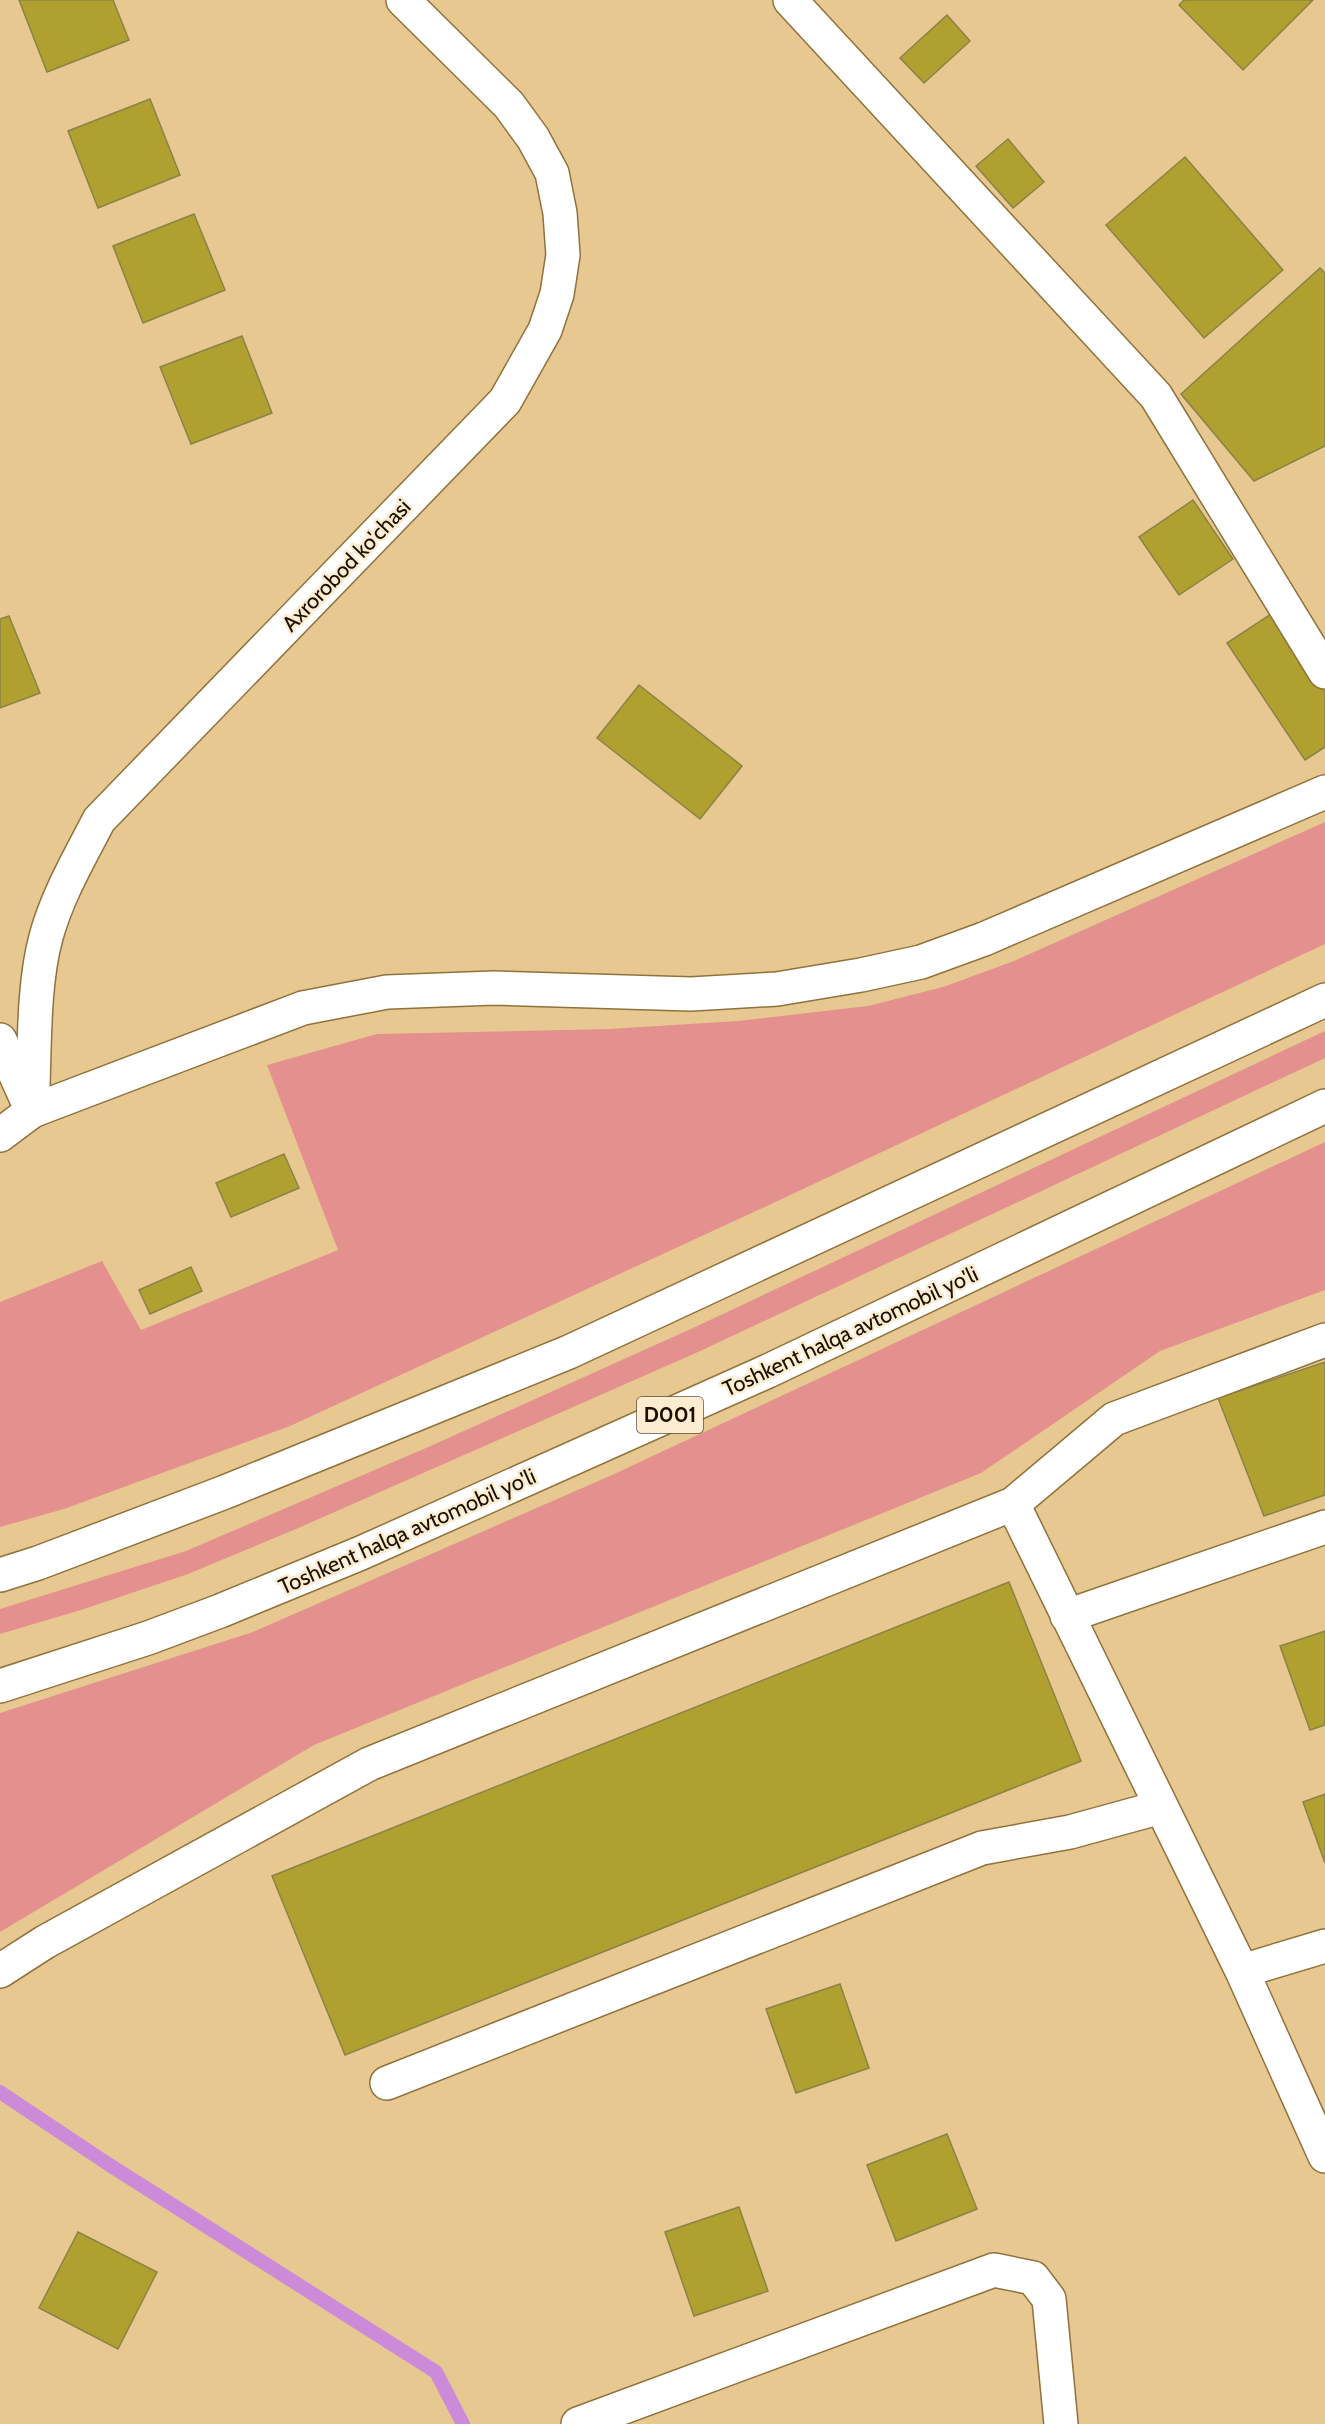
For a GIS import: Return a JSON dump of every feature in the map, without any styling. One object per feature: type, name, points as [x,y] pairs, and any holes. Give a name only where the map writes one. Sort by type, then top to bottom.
[{"type":"main road","name":"Axrorobod ko'chasi","points":[[32,1111],[39,968],[46,935],[78,860],[99,820],[505,401],[545,330],[557,294],[563,255],[560,213],[552,173],[533,138],[509,105],[404,0]]},
{"type":"main road","points":[[790,0],[1156,396],[1325,672]]},
{"type":"main road","points":[[0,1135],[32,1111],[303,1008],[387,992],[494,988],[691,994],[777,989],[921,962],[984,939],[1325,792]]},
{"type":"main road","points":[[0,1575],[38,1563],[225,1492],[569,1352],[1325,1000]]},
{"type":"main road","points":[[0,1040],[32,1111]]},
{"type":"main road","name":"Toshkent halqa avtomobil yo'li","points":[[0,1686],[189,1623],[361,1553],[768,1371],[1325,1106]]},
{"type":"main road","points":[[0,1971],[45,1942],[369,1764],[1013,1504],[1114,1419],[1325,1340]]},
{"type":"main road","points":[[1013,1504],[1242,1971],[1325,2156]]},
{"type":"main road","points":[[1068,1616],[1325,1527]]},
{"type":"main road","points":[[387,2083],[982,1848],[1070,1832],[1161,1807]]},
{"type":"main road","points":[[1242,1971],[1325,1946]]},
{"type":"main road","points":[[578,2424],[994,2270],[1033,2278],[1049,2299],[1060,2424]]},
{"type":"shaded area","points":[[1325,822],[1325,944],[769,1205],[290,1426],[64,1509],[0,1527],[0,1302],[102,1261],[141,1330],[338,1250],[267,1065],[377,1034],[609,1029],[738,1021],[868,1006],[943,987],[1014,961]]},
{"type":"shaded area","points":[[1325,1031],[1325,1058],[698,1352],[296,1529],[188,1574],[0,1634],[0,1609],[186,1551],[426,1448],[693,1328]]},
{"type":"shaded area","points":[[1325,1142],[1325,1290],[1160,1351],[981,1473],[314,1745],[0,1932],[0,1713],[253,1632],[612,1475]]},
{"type":"building","points":[[19,0],[113,0],[129,40],[47,72]]},
{"type":"building","points":[[1184,0],[1313,0],[1243,70],[1179,5]]},
{"type":"building","points":[[947,15],[970,41],[924,83],[900,58]]},
{"type":"building","points":[[150,99],[180,175],[98,208],[68,131]]},
{"type":"building","points":[[1008,139],[1044,182],[1013,208],[976,166]]},
{"type":"building","points":[[1185,157],[1283,270],[1204,338],[1106,225]]},
{"type":"building","points":[[194,214],[225,290],[143,323],[113,246]]},
{"type":"building","points":[[1320,268],[1325,273],[1325,446],[1254,481],[1181,394]]},
{"type":"building","points":[[242,336],[272,413],[191,444],[160,367]]},
{"type":"building","points":[[1193,500],[1233,559],[1179,595],[1139,537]]},
{"type":"building","points":[[1277,610],[1325,682],[1325,747],[1305,760],[1227,643]]},
{"type":"building","points":[[9,616],[40,693],[0,708],[0,619]]},
{"type":"building","points":[[639,685],[742,766],[700,819],[597,738]]},
{"type":"building","points":[[284,1154],[299,1188],[231,1217],[216,1183]]},
{"type":"building","points":[[191,1267],[202,1291],[150,1314],[139,1290]]},
{"type":"building","points":[[1325,1362],[1325,1495],[1264,1516],[1218,1398]]},
{"type":"building","points":[[1009,1582],[1081,1761],[345,2055],[272,1876]]},
{"type":"building","points":[[1325,1631],[1325,1725],[1310,1730],[1280,1646]]},
{"type":"building","points":[[1325,1794],[1325,1863],[1303,1802]]},
{"type":"building","points":[[840,1984],[869,2068],[796,2093],[766,2009]]},
{"type":"building","points":[[947,2134],[977,2209],[896,2241],[867,2165]]},
{"type":"building","points":[[739,2207],[768,2291],[694,2316],[665,2232]]},
{"type":"building","points":[[78,2232],[157,2272],[118,2349],[39,2308]]},
{"type":"waterway","points":[[0,2092],[108,2164],[436,2372],[463,2424]]}]
